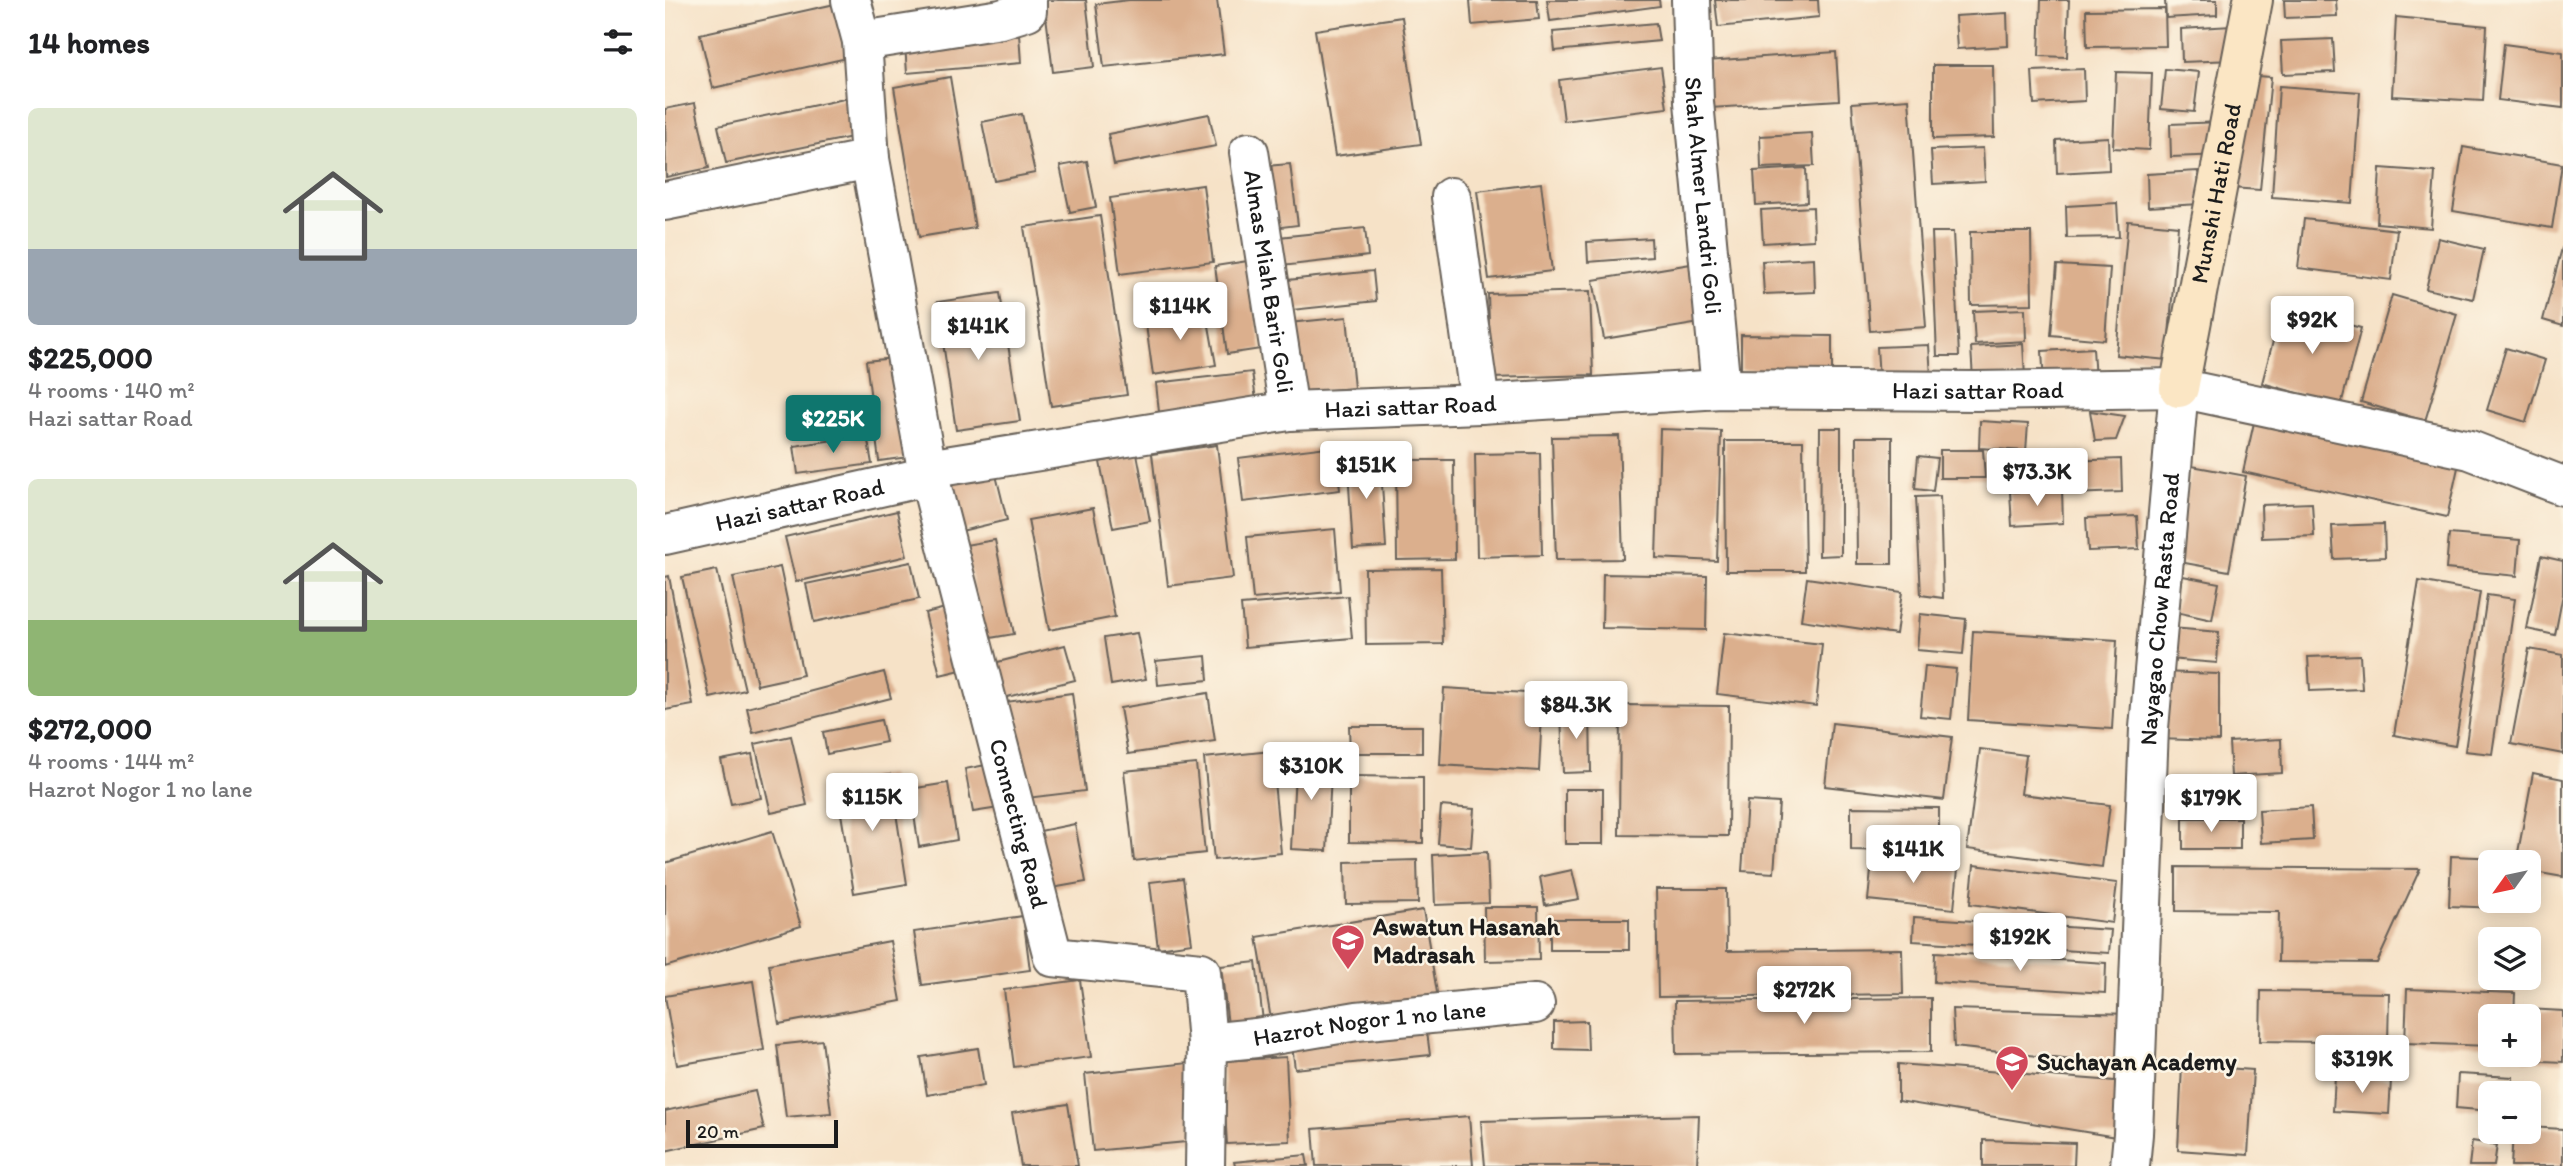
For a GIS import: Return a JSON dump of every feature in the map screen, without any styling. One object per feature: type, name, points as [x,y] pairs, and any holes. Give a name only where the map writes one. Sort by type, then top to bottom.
[{"type":"street","points":[[851,0],[862,41],[870,159],[928,472]]},
{"type":"street","points":[[862,41],[1001,19],[1027,10],[1027,0]]},
{"type":"street","name":"Shah Almer Landri Goli","points":[[1691,0],[1694,102],[1721,389]]},
{"type":"street","name":"Munshi Hati Road","points":[[2179,388],[2253,0]]},
{"type":"street","name":"Almas Miah Barir Goli","points":[[1249,152],[1289,411]]},
{"type":"street","points":[[665,201],[870,159]]},
{"type":"street","points":[[1451,197],[1480,404]]},
{"type":"street","name":"Hazi sattar Road","points":[[665,535],[928,472],[1289,411],[1480,404],[1721,389],[1976,391],[2179,388],[2470,450],[2563,486]]},
{"type":"street","name":"Nayagao Chow Rasta Road","points":[[2130,1166],[2149,728],[2179,388]]},
{"type":"street","name":"Connecting Road","points":[[928,472],[1053,957],[1201,972],[1207,1043]]},
{"type":"street","name":"Hazrot Nogor 1 no lane","points":[[1207,1043],[1256,1038],[1357,1021],[1535,1004]]},
{"type":"street","points":[[1205,1166],[1207,1043]]},
{"type":"building","points":[[1044,0],[1086,0],[1094,67],[1053,72]]},
{"type":"building","points":[[1129,0],[1217,0],[1224,54],[1104,67],[1096,4]]},
{"type":"building","points":[[1470,0],[1537,0],[1539,19],[1472,25]]},
{"type":"building","points":[[1547,0],[1659,0],[1660,6],[1550,21]]},
{"type":"building","points":[[1715,0],[1818,0],[1819,17],[1718,27]]},
{"type":"building","points":[[2041,0],[2069,0],[2067,57],[2039,56]]},
{"type":"building","points":[[2165,0],[2217,0],[2217,15],[2166,18]]},
{"type":"building","points":[[2284,0],[2336,0],[2337,16],[2285,18]]},
{"type":"building","points":[[835,4],[847,58],[713,88],[700,34]]},
{"type":"building","points":[[2165,9],[2166,46],[2087,47],[2086,10]]},
{"type":"building","points":[[2007,13],[2008,46],[1957,49],[1955,16]]},
{"type":"building","points":[[1402,17],[1421,144],[1335,156],[1315,30]]},
{"type":"building","points":[[2396,17],[2487,26],[2483,101],[2392,96]]},
{"type":"building","points":[[1656,23],[1659,41],[1555,51],[1553,32]]},
{"type":"building","points":[[2232,26],[2234,60],[2182,62],[2181,29]]},
{"type":"building","points":[[1019,34],[1021,63],[907,73],[905,44]]},
{"type":"building","points":[[2333,39],[2335,72],[2283,74],[2281,41]]},
{"type":"building","points":[[2504,44],[2563,52],[2563,108],[2498,100]]},
{"type":"building","points":[[1836,52],[1839,100],[1710,108],[1707,61]]},
{"type":"building","points":[[1933,65],[1993,65],[1994,137],[1933,139]]},
{"type":"building","points":[[1661,67],[1667,108],[1564,121],[1559,80]]},
{"type":"building","points":[[2084,69],[2085,101],[2034,104],[2032,71]]},
{"type":"building","points":[[2165,69],[2199,72],[2194,112],[2161,109]]},
{"type":"building","points":[[2116,72],[2152,73],[2149,150],[2113,148]]},
{"type":"building","points":[[2242,75],[2271,77],[2260,190],[2231,188]]},
{"type":"building","points":[[950,77],[975,228],[919,237],[894,87]]},
{"type":"building","points":[[2279,86],[2360,92],[2352,203],[2272,197]]},
{"type":"building","points":[[849,98],[857,136],[726,163],[718,126]]},
{"type":"building","points":[[1909,99],[1926,327],[1870,331],[1852,103]]},
{"type":"building","points":[[695,103],[709,168],[666,177],[665,109]]},
{"type":"building","points":[[1022,114],[1035,173],[994,181],[982,122]]},
{"type":"building","points":[[1209,114],[1216,146],[1114,165],[1108,134]]},
{"type":"building","points":[[2222,122],[2223,155],[2171,157],[2170,124]]},
{"type":"building","points":[[1812,133],[1814,166],[1761,168],[1760,136]]},
{"type":"building","points":[[2108,137],[2109,170],[2057,173],[2056,140]]},
{"type":"building","points":[[2463,147],[2562,164],[2552,228],[2453,211]]},
{"type":"building","points":[[1983,148],[1985,181],[1933,184],[1931,150]]},
{"type":"building","points":[[1087,161],[1096,207],[1070,212],[1060,166]]},
{"type":"building","points":[[1290,164],[1298,225],[1274,228],[1266,166]]},
{"type":"building","points":[[1806,168],[1807,202],[1756,205],[1754,171]]},
{"type":"building","points":[[2380,168],[2435,172],[2431,228],[2377,223]]},
{"type":"building","points":[[2198,171],[2200,204],[2148,207],[2147,174]]},
{"type":"building","points":[[1541,183],[1552,271],[1489,279],[1477,191]]},
{"type":"building","points":[[1203,185],[1213,262],[1120,274],[1110,198]]},
{"type":"building","points":[[2117,203],[2119,237],[2067,238],[2066,206]]},
{"type":"building","points":[[1813,207],[1814,240],[1763,243],[1761,210]]},
{"type":"building","points":[[1100,216],[1127,395],[1051,406],[1024,227]]},
{"type":"building","points":[[2304,219],[2397,230],[2391,280],[2298,268]]},
{"type":"building","points":[[2128,221],[2178,226],[2167,360],[2116,355]]},
{"type":"building","points":[[1365,228],[1368,256],[1282,266],[1279,237]]},
{"type":"building","points":[[1932,232],[1953,232],[1959,356],[1937,356]]},
{"type":"building","points":[[1970,232],[2031,232],[2032,304],[1971,305]]},
{"type":"building","points":[[1651,238],[1652,257],[1588,262],[1587,242]]},
{"type":"building","points":[[2438,238],[2484,249],[2473,299],[2426,289]]},
{"type":"building","points":[[2563,248],[2563,326],[2543,320]]},
{"type":"building","points":[[1814,258],[1815,292],[1764,294],[1762,261]]},
{"type":"building","points":[[1248,261],[1261,349],[1227,354],[1215,266]]},
{"type":"building","points":[[1691,264],[1700,323],[1604,339],[1593,280]]},
{"type":"building","points":[[2057,265],[2110,268],[2105,340],[2051,335]]},
{"type":"building","points":[[1373,271],[1376,301],[1292,310],[1288,280]]},
{"type":"building","points":[[1590,291],[1593,375],[1491,378],[1488,294]]},
{"type":"building","points":[[1000,293],[1020,421],[956,430],[937,302]]},
{"type":"building","points":[[2392,295],[2457,314],[2425,421],[2361,402]]},
{"type":"building","points":[[2282,307],[2361,328],[2341,405],[2262,383]]},
{"type":"building","points":[[1206,309],[1216,365],[1153,375],[1145,318]]},
{"type":"building","points":[[2025,309],[2026,341],[1975,344],[1973,311]]},
{"type":"building","points":[[1347,317],[1354,388],[1295,393],[1289,323]]},
{"type":"building","points":[[1741,335],[1832,336],[1832,370],[1741,370]]},
{"type":"building","points":[[2023,344],[2025,377],[1973,379],[1971,347]]},
{"type":"building","points":[[1929,345],[1931,377],[1879,380],[1877,347]]},
{"type":"building","points":[[2093,348],[2095,381],[2044,384],[2042,351]]},
{"type":"building","points":[[2506,348],[2545,360],[2526,422],[2487,410]]},
{"type":"building","points":[[903,357],[916,456],[879,461],[866,361]]},
{"type":"building","points":[[1252,372],[1256,400],[1159,412],[1156,383]]},
{"type":"building","points":[[2090,411],[2125,416],[2116,440],[2095,441]]},
{"type":"building","points":[[2255,418],[2459,463],[2447,517],[2243,472]]},
{"type":"building","points":[[1980,421],[2028,424],[2026,451],[1979,448]]},
{"type":"building","points":[[1820,428],[1841,428],[1841,555],[1819,556]]},
{"type":"building","points":[[1660,429],[1721,431],[1717,561],[1656,558]]},
{"type":"building","points":[[867,435],[872,464],[798,474],[794,446]]},
{"type":"building","points":[[1619,436],[1623,559],[1556,560],[1552,437]]},
{"type":"building","points":[[1856,437],[1892,437],[1892,564],[1857,564]]},
{"type":"building","points":[[1725,441],[1803,441],[1805,571],[1726,571]]},
{"type":"building","points":[[1217,445],[1233,578],[1168,586],[1152,454]]},
{"type":"building","points":[[1335,446],[1340,490],[1243,502],[1238,458]]},
{"type":"building","points":[[1940,450],[1983,450],[1985,478],[1940,478]]},
{"type":"building","points":[[1380,453],[1386,547],[1353,549],[1347,454]]},
{"type":"building","points":[[1540,453],[1542,555],[1477,557],[1475,454]]},
{"type":"building","points":[[1137,454],[1150,521],[1113,528],[1100,462]]},
{"type":"building","points":[[1918,456],[1937,458],[1933,491],[1915,489]]},
{"type":"building","points":[[2121,459],[2122,492],[2071,494],[2069,461]]},
{"type":"building","points":[[1396,460],[1454,460],[1455,559],[1397,560]]},
{"type":"building","points":[[2192,466],[2246,476],[2229,571],[2174,561]]},
{"type":"building","points":[[995,471],[1007,520],[953,533],[941,485]]},
{"type":"building","points":[[2062,490],[2063,523],[2012,526],[2010,492]]},
{"type":"building","points":[[1940,496],[1943,598],[1921,595],[1916,497]]},
{"type":"building","points":[[2312,503],[2314,536],[2262,538],[2261,505]]},
{"type":"building","points":[[1093,508],[1115,617],[1049,630],[1028,520]]},
{"type":"building","points":[[897,511],[907,556],[796,582],[785,537]]},
{"type":"building","points":[[2137,516],[2139,549],[2088,551],[2086,518]]},
{"type":"building","points":[[2384,524],[2385,557],[2334,559],[2332,526]]},
{"type":"building","points":[[1335,529],[1340,591],[1253,599],[1247,537]]},
{"type":"building","points":[[2449,534],[2520,540],[2517,576],[2446,569]]},
{"type":"building","points":[[995,540],[1014,634],[984,639],[965,545]]},
{"type":"building","points":[[2541,556],[2563,561],[2563,594],[2555,635],[2527,629]]},
{"type":"building","points":[[911,562],[919,599],[814,622],[806,584]]},
{"type":"building","points":[[780,567],[803,675],[757,685],[733,577]]},
{"type":"building","points":[[1441,568],[1443,644],[1366,645],[1365,569]]},
{"type":"building","points":[[717,570],[745,690],[710,698],[682,577]]},
{"type":"building","points":[[1603,574],[1707,576],[1706,630],[1602,628]]},
{"type":"building","points":[[669,576],[693,705],[665,710],[665,577]]},
{"type":"building","points":[[2183,576],[2219,583],[2212,620],[2176,612]]},
{"type":"building","points":[[1807,578],[1902,592],[1896,634],[1801,620]]},
{"type":"building","points":[[2419,581],[2480,592],[2455,746],[2394,735]]},
{"type":"building","points":[[2487,595],[2515,599],[2492,754],[2465,751]]},
{"type":"building","points":[[1348,596],[1352,638],[1245,647],[1241,605]]},
{"type":"building","points":[[954,606],[969,668],[940,675],[925,613]]},
{"type":"building","points":[[1920,614],[1966,619],[1963,654],[1917,650]]},
{"type":"building","points":[[2171,628],[2219,632],[2217,663],[2169,659]]},
{"type":"building","points":[[1973,631],[2117,640],[2112,729],[1968,720]]},
{"type":"building","points":[[1137,633],[1146,679],[1111,685],[1104,638]]},
{"type":"building","points":[[1724,633],[1822,644],[1816,706],[1717,694]]},
{"type":"building","points":[[1065,645],[1075,680],[1003,698],[994,663]]},
{"type":"building","points":[[2529,649],[2563,655],[2563,754],[2511,744]]},
{"type":"building","points":[[2360,655],[2362,689],[2310,691],[2308,657]]},
{"type":"building","points":[[1206,656],[1208,680],[1158,685],[1156,661]]},
{"type":"building","points":[[1925,666],[1956,669],[1951,719],[1920,716]]},
{"type":"building","points":[[884,672],[891,698],[753,733],[747,708]]},
{"type":"building","points":[[2158,672],[2219,674],[2219,741],[2158,739]]},
{"type":"building","points":[[1444,688],[1543,694],[1539,771],[1440,765]]},
{"type":"building","points":[[1072,693],[1085,791],[1019,799],[1006,702]]},
{"type":"building","points":[[1208,693],[1215,741],[1128,754],[1120,708]]},
{"type":"building","points":[[1620,705],[1729,706],[1728,836],[1619,835]]},
{"type":"building","points":[[1561,710],[1590,710],[1591,772],[1563,773]]},
{"type":"building","points":[[881,720],[886,742],[827,754],[823,732]]},
{"type":"building","points":[[1832,723],[1952,737],[1944,800],[1825,786]]},
{"type":"building","points":[[1349,726],[1422,726],[1422,753],[1350,753]]},
{"type":"building","points":[[791,736],[807,805],[771,813],[755,744]]},
{"type":"building","points":[[2281,739],[2282,773],[2231,776],[2229,742]]},
{"type":"building","points":[[1980,749],[2026,755],[2021,794],[2110,805],[2102,867],[1967,849]]},
{"type":"building","points":[[1271,751],[1281,853],[1214,860],[1204,758]]},
{"type":"building","points":[[1296,753],[1332,755],[1327,851],[1291,849]]},
{"type":"building","points":[[752,754],[761,798],[731,804],[721,760]]},
{"type":"building","points":[[991,764],[999,808],[973,812],[965,769]]},
{"type":"building","points":[[1196,764],[1205,853],[1134,861],[1124,771]]},
{"type":"building","points":[[2533,773],[2563,779],[2563,877],[2541,873],[2541,850],[2518,850]]},
{"type":"building","points":[[890,774],[907,884],[854,893],[836,783]]},
{"type":"building","points":[[1349,776],[1423,777],[1423,843],[1349,842]]},
{"type":"building","points":[[948,783],[957,840],[919,847],[910,789]]},
{"type":"building","points":[[1565,789],[1603,789],[1603,844],[1565,844]]},
{"type":"building","points":[[1747,801],[1779,803],[1774,873],[1742,871]]},
{"type":"building","points":[[1441,806],[1474,809],[1471,847],[1438,844]]},
{"type":"building","points":[[1851,807],[1939,808],[1939,852],[1851,850]]},
{"type":"building","points":[[2311,807],[2313,840],[2261,843],[2259,810]]},
{"type":"building","points":[[2183,818],[2240,818],[2240,849],[2183,849]]},
{"type":"building","points":[[1075,824],[1086,882],[1046,889],[1035,832]]},
{"type":"building","points":[[772,831],[801,926],[665,967],[665,863]]},
{"type":"building","points":[[1487,852],[1489,903],[1435,905],[1433,855]]},
{"type":"building","points":[[2451,856],[2478,857],[2478,907],[2449,906]]},
{"type":"building","points":[[1417,860],[1418,903],[1346,904],[1345,862]]},
{"type":"building","points":[[1872,861],[1958,869],[1954,909],[1868,900]]},
{"type":"building","points":[[1974,865],[2117,883],[2112,923],[1970,904]]},
{"type":"building","points":[[2176,867],[2420,869],[2377,963],[2278,962],[2279,912],[2176,911]]},
{"type":"building","points":[[1572,870],[1579,899],[1545,905],[1540,877]]},
{"type":"building","points":[[1183,878],[1192,943],[1158,948],[1150,882]]},
{"type":"building","points":[[1656,889],[1726,889],[1727,951],[1902,949],[1903,994],[1658,997]]},
{"type":"building","points":[[1484,907],[1538,907],[1539,960],[1485,961]]},
{"type":"building","name":"Aswatun Hasanah Madrasah","points":[[1423,910],[1439,1004],[1273,1031],[1257,937]]},
{"type":"building","points":[[1023,916],[1030,970],[922,985],[914,932]]},
{"type":"building","points":[[1914,917],[2111,930],[2109,953],[1913,941]]},
{"type":"building","points":[[1550,919],[1629,919],[1629,950],[1550,950]]},
{"type":"building","points":[[890,941],[901,1001],[779,1024],[769,964]]},
{"type":"building","points":[[1935,952],[2106,963],[2105,993],[1934,982]]},
{"type":"building","points":[[1256,962],[1263,1021],[1228,1025],[1221,966]]},
{"type":"building","points":[[1080,980],[1091,1057],[1014,1067],[1004,990]]},
{"type":"building","points":[[753,981],[764,1050],[677,1065],[665,996]]},
{"type":"building","points":[[2407,989],[2515,993],[2515,1004],[2478,1004],[2478,1046],[2405,1043]]},
{"type":"building","points":[[2261,991],[2389,993],[2388,1043],[2260,1041]]},
{"type":"building","points":[[1931,998],[1931,1052],[1676,1054],[1675,1001]]},
{"type":"building","points":[[1952,1009],[2130,1014],[2128,1066],[1954,1047]]},
{"type":"building","points":[[2541,1010],[2563,1011],[2563,1062],[2541,1061]]},
{"type":"building","points":[[1587,1021],[1588,1050],[1554,1049],[1554,1022]]},
{"type":"building","points":[[1426,1024],[1430,1055],[1295,1069],[1291,1038]]},
{"type":"building","points":[[822,1040],[831,1113],[786,1117],[777,1045]]},
{"type":"building","points":[[978,1048],[984,1085],[927,1095],[921,1057]]},
{"type":"building","points":[[1286,1057],[1290,1141],[1227,1144],[1222,1061]]},
{"type":"building","points":[[1188,1063],[1196,1141],[1093,1151],[1085,1074]]},
{"type":"building","name":"Suchayan Academy","points":[[1898,1064],[2127,1082],[2122,1138],[1898,1101]]},
{"type":"building","points":[[2182,1065],[2253,1070],[2248,1155],[2178,1150]]},
{"type":"building","points":[[2458,1074],[2513,1077],[2513,1081],[2478,1081],[2478,1110],[2456,1108]]},
{"type":"building","points":[[2335,1076],[2391,1080],[2389,1114],[2333,1111]]},
{"type":"building","points":[[755,1091],[764,1129],[665,1151],[665,1111]]},
{"type":"building","points":[[1068,1104],[1078,1166],[1021,1166],[1012,1113]]},
{"type":"building","points":[[1699,1115],[1697,1166],[1485,1166],[1481,1121]]},
{"type":"building","points":[[1469,1116],[1473,1166],[1316,1166],[1313,1129]]},
{"type":"building","points":[[2541,1128],[2563,1129],[2563,1166],[2511,1166],[2512,1144],[2541,1144]]},
{"type":"building","points":[[1983,1140],[2075,1143],[2074,1166],[1983,1166]]},
{"type":"building","points":[[2472,1141],[2497,1145],[2494,1166],[2469,1166]]},
{"type":"building","points":[[1306,1155],[1308,1166],[1235,1166],[1234,1162]]},
{"type":"place","name":"Aswatun Hasanah Madrasah","points":[[1348,971]]},
{"type":"place","name":"Suchayan Academy","points":[[2012,1092]]}]
